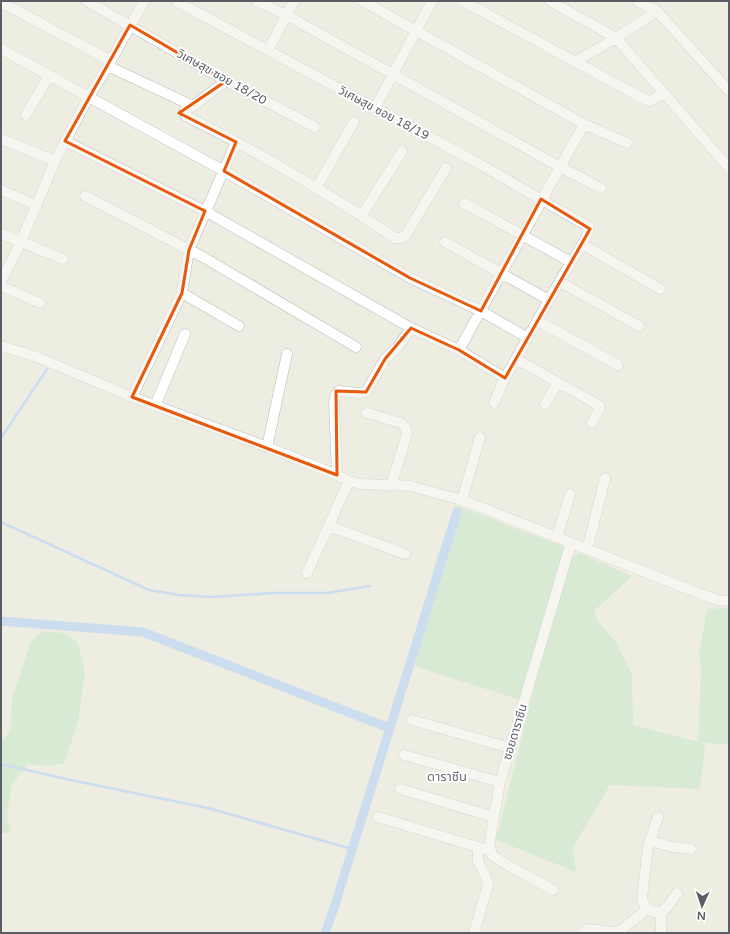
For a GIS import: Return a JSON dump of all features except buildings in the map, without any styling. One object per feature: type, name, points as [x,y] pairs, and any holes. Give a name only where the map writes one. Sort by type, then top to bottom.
[{"type":"street","name":"วิเศษสุข ซอย 18/20","points":[[87,1],[226,81],[315,127]]},
{"type":"street","points":[[1,281],[21,242],[55,161],[88,98],[144,1]]},
{"type":"street","name":"วิเศษสุข ซอย 18/19","points":[[176,1],[580,221],[590,229],[582,244]]},
{"type":"street","points":[[258,1],[601,188]]},
{"type":"street","points":[[268,50],[294,1]]},
{"type":"street","points":[[362,1],[584,124],[627,143]]},
{"type":"street","points":[[375,108],[432,1]]},
{"type":"street","points":[[463,1],[650,102],[664,93]]},
{"type":"street","points":[[550,1],[616,38],[729,168]]},
{"type":"street","points":[[637,1],[656,11],[729,91]]},
{"type":"street","points":[[1,2],[109,64],[192,106]]},
{"type":"street","points":[[575,62],[616,38],[656,11]]},
{"type":"street","points":[[2,52],[224,171],[410,278],[481,311],[528,338]]},
{"type":"street","points":[[26,115],[49,76]]},
{"type":"street","points":[[226,81],[185,110],[186,116],[236,142],[316,188],[362,215],[395,238],[405,236],[446,168]]},
{"type":"street","points":[[316,188],[354,122]]},
{"type":"street","points":[[458,350],[502,274],[584,124]]},
{"type":"street","points":[[1,139],[55,161]]},
{"type":"street","points":[[66,141],[205,211],[411,328],[458,350],[505,378]]},
{"type":"street","points":[[132,397],[182,293],[189,250],[236,142]]},
{"type":"street","points":[[362,215],[402,152]]},
{"type":"street","points":[[1,190],[36,205]]},
{"type":"street","points":[[85,196],[203,257],[356,347]]},
{"type":"street","points":[[464,203],[571,262]]},
{"type":"street","points":[[1,234],[63,259]]},
{"type":"street","points":[[445,242],[548,300]]},
{"type":"street","points":[[494,403],[505,378],[548,300],[582,244],[660,289]]},
{"type":"street","points":[[560,282],[639,326]]},
{"type":"street","points":[[1,286],[40,303]]},
{"type":"street","points":[[182,293],[239,326]]},
{"type":"street","points":[[538,320],[618,365]]},
{"type":"street","points":[[337,474],[334,402],[336,394],[339,391],[358,393],[366,392],[385,359],[397,348],[411,328]]},
{"type":"street","points":[[155,406],[185,334]]},
{"type":"street","points":[[1,346],[37,357],[132,397],[337,474],[349,481],[361,484],[410,486],[462,500],[706,596],[718,600],[729,601]]},
{"type":"street","points":[[267,447],[287,354]]},
{"type":"street","points":[[516,359],[600,406],[592,423]]},
{"type":"street","points":[[545,404],[558,383]]},
{"type":"street","points":[[367,413],[401,423],[406,428],[407,434],[391,486]]},
{"type":"street","points":[[462,500],[480,437]]},
{"type":"street","points":[[588,550],[605,478]]},
{"type":"street","points":[[307,573],[349,481]]},
{"type":"street","points":[[557,538],[570,494]]},
{"type":"street","points":[[329,526],[405,554]]},
{"type":"street","name":"ซอยดาราซีน","points":[[491,851],[490,846],[500,782],[571,543]]},
{"type":"street","points":[[412,720],[510,748]]},
{"type":"street","points":[[404,755],[500,782]]},
{"type":"street","points":[[400,789],[494,817]]},
{"type":"street","points":[[378,817],[491,851],[492,855],[502,862],[552,890]]},
{"type":"street","points":[[658,817],[649,841],[644,869],[642,897],[643,904],[647,909],[661,913]]},
{"type":"street","points":[[649,841],[673,847],[691,849]]},
{"type":"street","points":[[474,933],[488,885],[486,875],[478,861],[478,847]]},
{"type":"street","points":[[661,933],[661,913],[677,893]]},
{"type":"street","points":[[582,933],[588,930],[619,932],[647,909]]},
{"type":"highlighted area","points":[[130,25],[226,81],[179,113],[236,142],[224,171],[410,278],[481,311],[541,199],[590,229],[505,378],[459,350],[411,328],[385,359],[366,392],[336,391],[337,475],[132,397],[182,293],[189,250],[205,211],[65,141]]},
{"type":"green space","points":[[455,505],[564,547],[520,700],[415,666],[420,631],[434,566]]},
{"type":"green space","points":[[579,553],[632,576],[594,611],[597,621],[616,642],[632,674],[633,725],[698,742],[701,672],[699,654],[707,609],[729,608],[729,744],[700,743],[705,744],[700,789],[610,785],[573,847],[576,872],[496,840],[530,703],[570,559]]},
{"type":"green space","points":[[43,631],[64,633],[78,643],[85,673],[78,722],[64,763],[50,766],[27,764],[12,785],[7,814],[11,833],[1,833],[1,742],[10,732],[12,699],[31,641]]},
{"type":"waterway","points":[[1,438],[47,369]]},
{"type":"waterway","points":[[325,933],[457,512]]},
{"type":"waterway","points":[[1,522],[149,590],[179,595],[212,597],[273,593],[327,593],[370,586]]},
{"type":"waterway","points":[[1,621],[143,632],[389,728]]},
{"type":"waterway","points":[[1,764],[70,780],[208,808],[352,849]]},
{"type":"district","name":"ดาราซีน","points":[[447,776]]}]
